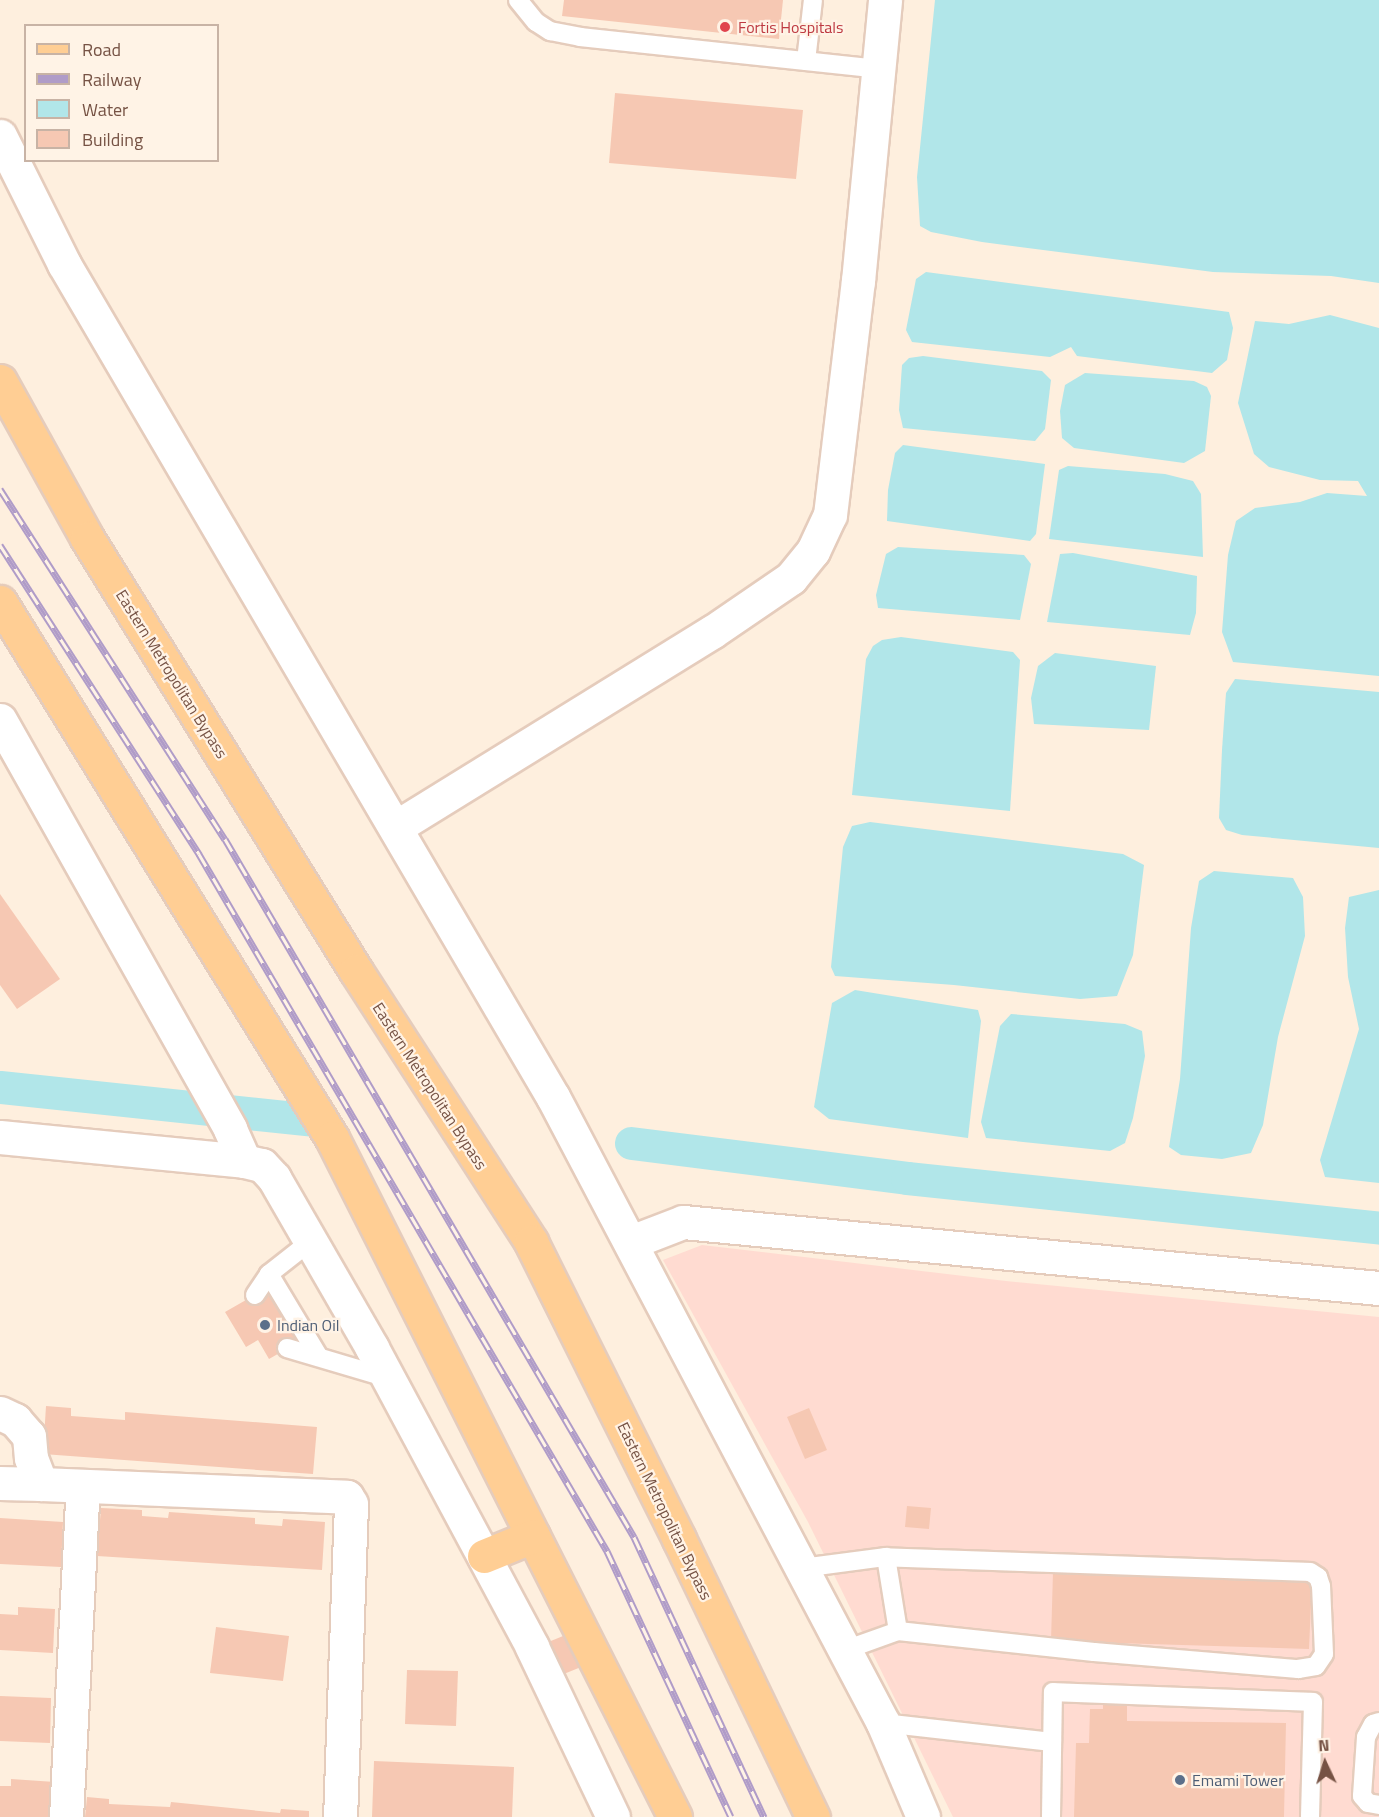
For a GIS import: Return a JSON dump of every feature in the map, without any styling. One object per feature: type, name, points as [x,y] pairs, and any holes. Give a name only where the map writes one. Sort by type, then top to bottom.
[{"type":"main road","name":"Eastern Metropolitan Bypass","points":[[0,381],[93,548],[356,971],[531,1242],[684,1549],[813,1817]]},
{"type":"main road","points":[[0,602],[332,1138],[675,1817]]},
{"type":"main road","points":[[484,1556],[533,1536]]},
{"type":"street","points":[[396,827],[712,632],[791,578],[813,551],[830,515],[858,281],[885,0]]},
{"type":"street","points":[[0,136],[13,186],[64,264],[187,470],[305,678],[396,827],[553,1097],[884,1722],[923,1817]]},
{"type":"street","points":[[0,720],[230,1129],[243,1161]]},
{"type":"street","points":[[0,1137],[243,1161],[262,1166],[274,1178],[388,1378],[484,1556],[532,1647],[613,1817]]},
{"type":"street","points":[[631,1242],[683,1222],[1379,1288]]},
{"type":"street","points":[[0,1413],[15,1420],[29,1436],[31,1458],[41,1484]]},
{"type":"street","points":[[0,1483],[347,1497],[351,1504],[340,1817]]},
{"type":"street","points":[[66,1817],[83,1486]]},
{"type":"lane","points":[[518,0],[536,22],[550,31],[580,38],[878,69]]},
{"type":"lane","points":[[806,61],[813,0]]},
{"type":"lane","points":[[255,1295],[269,1274],[311,1241]]},
{"type":"lane","points":[[269,1274],[319,1358]]},
{"type":"lane","points":[[287,1348],[388,1378]]},
{"type":"lane","points":[[802,1568],[886,1557],[1310,1572],[1318,1577],[1321,1586],[1324,1654],[1316,1666],[1298,1670],[1094,1652],[951,1634],[898,1630],[845,1650]]},
{"type":"lane","points":[[886,1557],[898,1630]]},
{"type":"lane","points":[[1051,1817],[1053,1692],[1313,1702],[1310,1817]]},
{"type":"lane","points":[[884,1722],[1052,1742]]},
{"type":"lane","points":[[1379,1722],[1373,1724],[1366,1737],[1362,1796],[1368,1803],[1379,1805]]},
{"type":"shaded area","points":[[702,1245],[1006,1281],[1379,1317],[1379,1817],[953,1817],[808,1522],[663,1260]]},
{"type":"water","points":[[935,0],[1379,0],[1379,283],[1331,276],[1213,272],[982,242],[931,232],[920,226],[917,177]]},
{"type":"water","points":[[926,272],[1229,312],[1233,328],[1227,360],[1212,373],[1077,356],[1071,347],[1050,357],[912,342],[906,330],[916,279]]},
{"type":"water","points":[[1330,315],[1379,328],[1379,676],[1233,662],[1222,632],[1228,555],[1236,521],[1255,508],[1300,502],[1327,493],[1367,496],[1358,481],[1320,480],[1269,467],[1254,454],[1238,403],[1255,321],[1289,324]]},
{"type":"water","points":[[923,356],[1042,371],[1051,380],[1045,429],[1035,441],[903,428],[899,410],[902,365],[909,358]]},
{"type":"water","points":[[1085,373],[1194,381],[1207,387],[1211,396],[1205,451],[1184,463],[1074,448],[1062,438],[1060,411],[1065,385]]},
{"type":"water","points":[[903,445],[1045,464],[1036,534],[1030,541],[887,521],[888,490],[895,453]]},
{"type":"water","points":[[1068,466],[1165,474],[1193,481],[1201,494],[1203,557],[1049,539],[1059,470]]},
{"type":"water","points":[[898,547],[1024,555],[1031,564],[1020,620],[878,608],[876,595],[886,554]]},
{"type":"water","points":[[1073,553],[1197,576],[1196,613],[1190,635],[1047,622],[1060,554]]},
{"type":"water","points":[[901,637],[1013,652],[1020,660],[1010,811],[852,795],[866,659],[873,646],[882,640]]},
{"type":"water","points":[[1055,653],[1156,666],[1149,730],[1034,724],[1031,698],[1038,666]]},
{"type":"water","points":[[1235,679],[1379,692],[1379,848],[1242,835],[1226,830],[1219,818],[1222,750],[1226,693]]},
{"type":"water","points":[[870,822],[1123,854],[1144,865],[1133,955],[1117,996],[1080,999],[954,985],[835,976],[831,967],[843,847],[852,826]]},
{"type":"water","points":[[1214,871],[1293,878],[1303,897],[1305,936],[1278,1037],[1263,1125],[1251,1153],[1222,1159],[1181,1155],[1169,1147],[1180,1079],[1191,928],[1199,881]]},
{"type":"water","points":[[1379,890],[1379,1183],[1325,1177],[1320,1160],[1359,1029],[1348,977],[1345,928],[1349,897]]},
{"type":"water","points":[[855,990],[978,1010],[981,1021],[968,1138],[829,1119],[814,1107],[832,1003]]},
{"type":"water","points":[[1011,1014],[1125,1024],[1142,1031],[1145,1056],[1133,1118],[1125,1143],[1110,1151],[986,1138],[981,1122],[1000,1026]]},
{"type":"building","name":"Fortis Hospitals","points":[[564,0],[783,0],[779,39],[562,16]]},
{"type":"building","points":[[615,93],[803,110],[796,179],[609,163]]},
{"type":"building","points":[[0,894],[60,979],[17,1009],[0,985]]},
{"type":"building","name":"Indian Oil","points":[[272,1285],[304,1339],[269,1359],[258,1340],[246,1347],[225,1312]]},
{"type":"building","points":[[46,1406],[71,1408],[71,1416],[125,1420],[125,1412],[317,1427],[313,1474],[43,1454]]},
{"type":"building","points":[[809,1408],[827,1450],[805,1459],[787,1417]]},
{"type":"building","points":[[907,1506],[931,1508],[929,1529],[905,1527]]},
{"type":"building","points":[[101,1508],[142,1510],[142,1516],[168,1518],[169,1512],[255,1518],[255,1524],[282,1526],[283,1519],[325,1522],[322,1570],[97,1556]]},
{"type":"building","points":[[0,1518],[63,1522],[61,1567],[0,1564]]},
{"type":"building","points":[[1053,1572],[1312,1580],[1309,1649],[1051,1641]]},
{"type":"building","points":[[18,1607],[55,1609],[53,1653],[0,1650],[0,1614],[18,1615]]},
{"type":"building","points":[[216,1627],[289,1636],[283,1681],[210,1673]]},
{"type":"building","points":[[568,1634],[581,1667],[554,1678],[541,1645]]},
{"type":"building","points":[[407,1670],[458,1671],[456,1726],[405,1724]]},
{"type":"building","points":[[0,1696],[51,1698],[50,1743],[0,1741]]},
{"type":"building","name":"Emami Tower","points":[[1103,1699],[1127,1699],[1127,1721],[1286,1723],[1284,1817],[1074,1817],[1076,1743],[1089,1743],[1090,1709],[1103,1709]]},
{"type":"building","points":[[374,1761],[514,1767],[512,1817],[372,1817]]},
{"type":"building","points":[[11,1779],[55,1782],[53,1817],[0,1817],[0,1786],[11,1786]]},
{"type":"building","points":[[87,1797],[109,1799],[109,1804],[170,1807],[171,1802],[280,1813],[281,1809],[309,1811],[309,1817],[85,1817]]},
{"type":"waterway","points":[[0,1087],[315,1120]]},
{"type":"waterway","points":[[631,1143],[907,1178],[1379,1228]]},
{"type":"railway","points":[[0,489],[225,839],[634,1537],[764,1817]]},
{"type":"railway","points":[[0,545],[199,854],[607,1551],[731,1817]]},
{"type":"place","name":"Fortis Hospitals","points":[[725,27]]},
{"type":"place","name":"Indian Oil","points":[[265,1325]]},
{"type":"place","name":"Emami Tower","points":[[1180,1780]]}]
